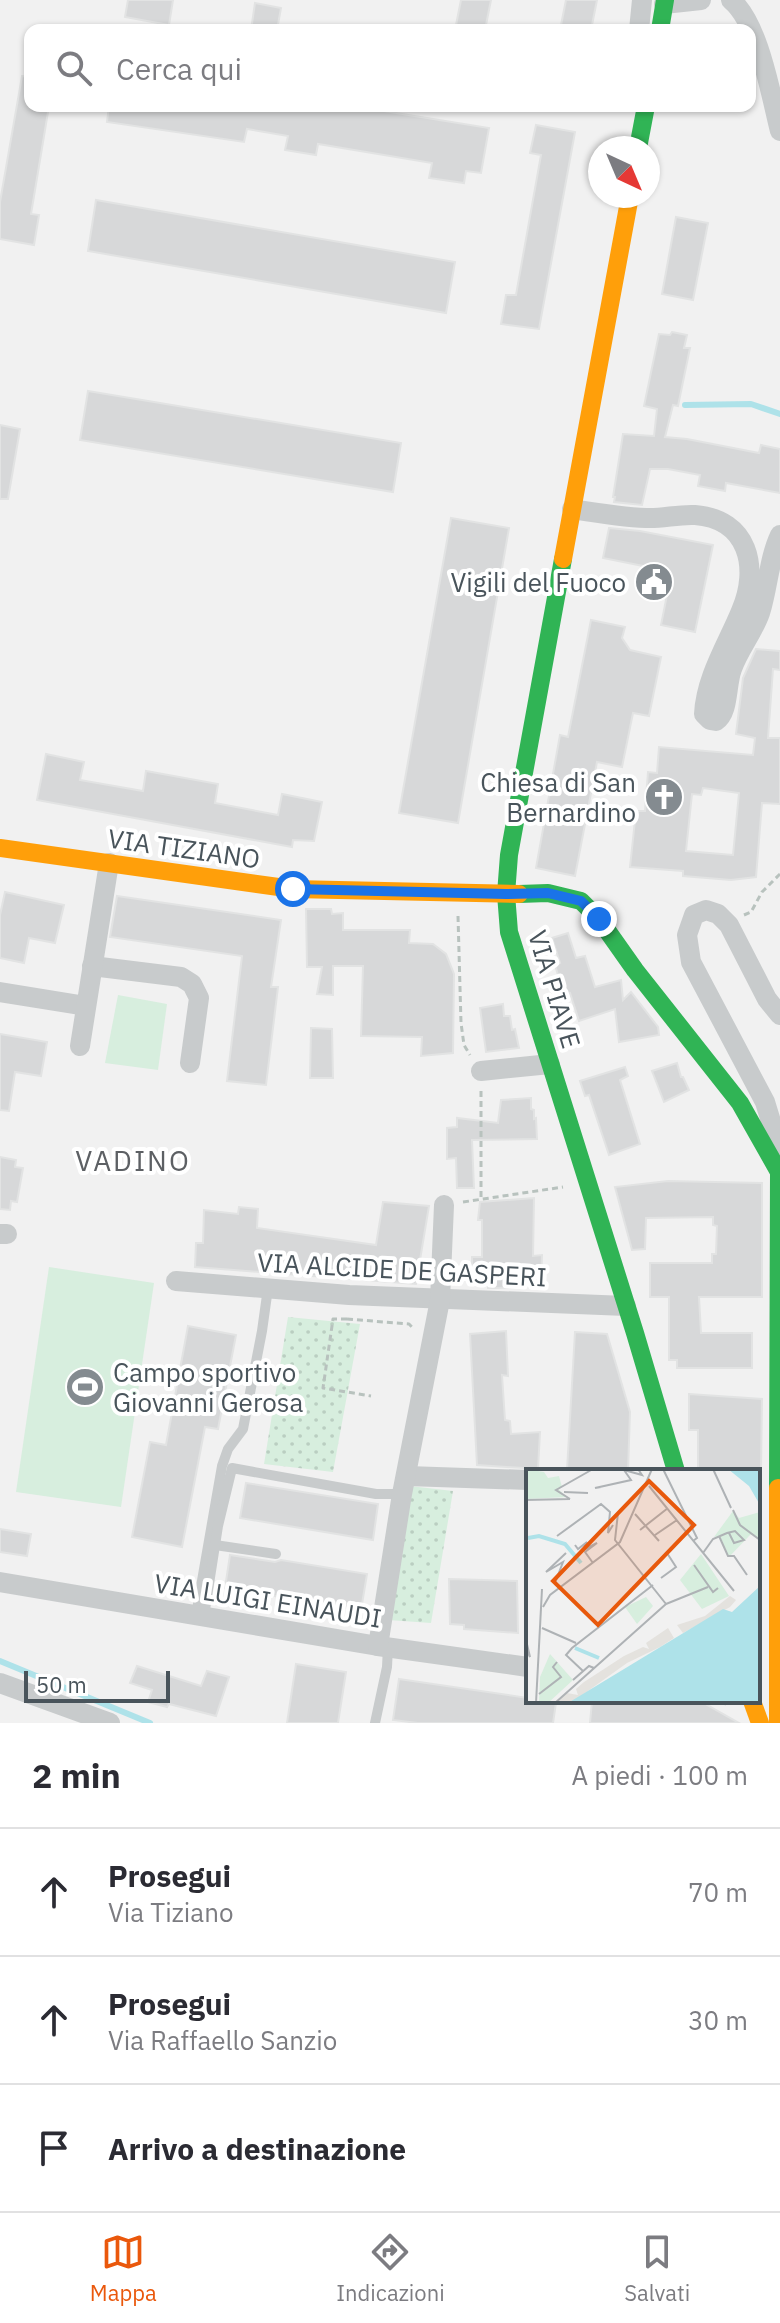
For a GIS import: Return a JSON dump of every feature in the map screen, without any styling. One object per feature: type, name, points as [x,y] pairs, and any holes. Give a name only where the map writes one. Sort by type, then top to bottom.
[{"type":"street","points":[[640,24],[642,0]]},
{"type":"street","points":[[661,24],[664,2],[701,0]]},
{"type":"street","points":[[731,0],[748,24]]},
{"type":"street","points":[[756,42],[780,131]]},
{"type":"street","points":[[640,136],[645,112]]},
{"type":"street","name":"VIA PIAVE","points":[[628,208],[509,855],[506,894],[509,932],[675,1469]]},
{"type":"street","points":[[572,509],[649,519],[696,515],[728,524],[741,537],[746,548],[748,590],[717,661],[705,704],[704,714],[716,721],[725,710],[727,684],[733,665],[758,618],[780,535]]},
{"type":"street","name":"VIA TIZIANO","points":[[0,848],[293,889],[548,893],[581,901],[599,919],[780,1160]]},
{"type":"street","points":[[80,1046],[109,863]]},
{"type":"street","points":[[778,1723],[780,1160],[765,1102],[691,962],[687,935],[694,915],[706,910],[718,914],[725,921],[767,999],[780,1015]]},
{"type":"street","points":[[92,966],[181,977],[192,984],[199,998],[190,1063]]},
{"type":"street","points":[[0,992],[86,1006]]},
{"type":"street","points":[[481,1071],[550,1064]]},
{"type":"street","points":[[383,1646],[404,1485],[440,1300],[444,1205]]},
{"type":"street","name":"VIA ALCIDE DE GASPERI","points":[[176,1281],[349,1295],[626,1306]]},
{"type":"street","points":[[404,1485],[526,1480]]},
{"type":"street","name":"VIA LUIGI EINAUDI","points":[[0,1582],[526,1667]]},
{"type":"street","points":[[0,1683],[110,1723]]},
{"type":"street","points":[[753,1703],[760,1723]]},
{"type":"lane","points":[[200,1616],[222,1466],[228,1449],[243,1429],[268,1288]]},
{"type":"lane","points":[[200,1616],[232,1468],[376,1494],[404,1485]]},
{"type":"lane","points":[[215,1545],[276,1554]]},
{"type":"lane","points":[[375,1723],[387,1667],[383,1646]]},
{"type":"path","points":[[725,921],[736,920],[751,912],[762,892],[780,874]]},
{"type":"path","points":[[457,893],[461,1023],[464,1045],[481,1071],[481,1199]]},
{"type":"path","points":[[444,1205],[588,1184]]},
{"type":"path","points":[[347,1319],[349,1295]]},
{"type":"path","points":[[371,1396],[323,1388],[333,1319],[409,1324],[414,1330]]},
{"type":"green space","points":[[118,995],[167,1004],[158,1070],[105,1063]]},
{"type":"green space","name":"Campo sportivo Giovanni Gerosa","points":[[49,1267],[154,1283],[121,1507],[16,1492]]},
{"type":"green space","points":[[288,1317],[360,1324],[333,1472],[264,1464]]},
{"type":"green space","points":[[410,1486],[453,1491],[431,1623],[388,1620]]},
{"type":"building","points":[[128,0],[173,0],[169,24],[125,17]]},
{"type":"building","points":[[461,0],[491,0],[486,24],[456,24]]},
{"type":"building","points":[[566,0],[597,0],[592,24],[561,24]]},
{"type":"building","points":[[255,3],[281,8],[278,24],[252,24]]},
{"type":"building","points":[[24,76],[24,112],[48,112],[31,214],[39,215],[34,245],[0,239],[0,202]]},
{"type":"building","points":[[108,112],[390,112],[489,128],[481,173],[466,171],[464,183],[429,178],[432,163],[318,144],[316,155],[285,150],[288,136],[247,129],[244,142],[107,122]]},
{"type":"building","points":[[536,125],[575,132],[539,329],[501,324],[506,295],[516,295],[541,155],[530,153]]},
{"type":"building","points":[[96,200],[455,262],[446,313],[88,251]]},
{"type":"building","points":[[676,217],[708,223],[693,300],[662,294]]},
{"type":"building","points":[[672,332],[687,335],[684,348],[690,348],[678,406],[673,405],[665,437],[759,453],[761,445],[780,449],[780,493],[726,483],[725,491],[698,486],[700,475],[650,469],[642,505],[614,502],[623,434],[654,436],[657,409],[644,406],[659,334],[670,335]]},
{"type":"building","points":[[88,391],[401,443],[393,492],[80,440]]},
{"type":"building","points":[[0,425],[20,429],[8,499],[0,499]]},
{"type":"building","points":[[451,518],[509,528],[458,823],[399,813]]},
{"type":"building","points":[[609,528],[713,545],[695,632],[661,625],[670,580],[663,570],[603,558]]},
{"type":"building","points":[[591,620],[625,627],[622,638],[630,650],[661,657],[649,716],[633,713],[622,767],[597,762],[575,876],[536,868],[560,735],[568,737]]},
{"type":"building","points":[[756,649],[780,651],[780,670],[773,669],[768,738],[780,738],[780,804],[762,803],[756,877],[731,880],[683,876],[683,871],[630,867],[636,811],[645,811],[648,772],[657,773],[659,747],[753,755],[755,738],[736,734],[743,678]],"holes":[[[703,788],[739,793],[733,855],[686,851],[692,794],[701,795]]]},
{"type":"building","points":[[46,754],[84,762],[80,780],[143,791],[146,771],[218,784],[215,803],[278,815],[282,794],[322,802],[314,841],[293,840],[292,847],[37,800]]},
{"type":"building","points":[[5,892],[64,905],[55,943],[29,938],[24,963],[0,958],[0,915]]},
{"type":"building","points":[[117,896],[281,920],[271,987],[278,987],[266,1085],[227,1081],[242,956],[110,937]]},
{"type":"building","points":[[306,909],[331,909],[332,914],[343,913],[343,930],[410,930],[409,943],[433,944],[446,954],[454,974],[453,1053],[421,1056],[422,1037],[361,1036],[363,966],[333,966],[333,995],[317,994],[322,967],[307,967]]},
{"type":"building","points":[[568,933],[576,958],[585,956],[595,987],[621,980],[623,1000],[631,992],[658,1027],[659,1035],[619,1042],[615,1009],[579,1021],[570,993],[564,995],[555,965],[560,963],[552,938]]},
{"type":"building","points":[[503,1004],[504,1016],[510,1016],[519,1048],[486,1052],[480,1008]]},
{"type":"building","points":[[311,1028],[332,1029],[333,1078],[310,1078]]},
{"type":"building","points":[[0,1034],[47,1042],[41,1076],[15,1072],[9,1111],[0,1110]]},
{"type":"building","points":[[677,1063],[689,1090],[664,1102],[652,1071]]},
{"type":"building","points":[[625,1067],[628,1076],[620,1080],[640,1144],[609,1155],[589,1095],[585,1096],[580,1081]]},
{"type":"building","points":[[531,1098],[537,1139],[472,1140],[474,1188],[457,1188],[456,1158],[447,1159],[447,1128],[457,1127],[457,1118],[498,1123],[501,1100]]},
{"type":"building","points":[[0,1157],[16,1160],[15,1167],[23,1168],[17,1202],[11,1201],[10,1210],[0,1209]]},
{"type":"building","points":[[668,1181],[762,1183],[762,1297],[699,1297],[701,1333],[752,1333],[752,1368],[677,1368],[677,1360],[669,1360],[669,1297],[650,1297],[650,1263],[712,1263],[712,1254],[716,1254],[717,1226],[713,1225],[713,1217],[646,1218],[645,1249],[632,1250],[615,1187]]},
{"type":"building","points":[[534,1198],[533,1256],[542,1255],[541,1286],[488,1288],[488,1284],[472,1285],[472,1257],[482,1257],[482,1220],[478,1220],[480,1202]]},
{"type":"building","points":[[383,1202],[429,1206],[416,1284],[195,1267],[196,1243],[203,1243],[204,1210],[238,1214],[239,1207],[258,1209],[257,1228],[376,1245]]},
{"type":"building","points":[[188,1326],[236,1335],[218,1429],[205,1427],[182,1547],[132,1537],[150,1442],[166,1445]]},
{"type":"building","points":[[506,1331],[508,1376],[502,1375],[505,1420],[510,1421],[511,1434],[540,1432],[538,1469],[477,1465],[470,1334]]},
{"type":"building","points":[[575,1332],[607,1334],[630,1412],[628,1469],[567,1469]]},
{"type":"building","points":[[689,1394],[762,1399],[761,1471],[698,1469],[698,1430],[689,1430]]},
{"type":"building","points":[[246,1483],[378,1504],[373,1540],[240,1518]]},
{"type":"building","points":[[0,1529],[31,1534],[27,1556],[0,1552]]},
{"type":"building","points":[[230,1555],[367,1574],[361,1610],[225,1588]]},
{"type":"building","points":[[449,1579],[517,1581],[518,1633],[464,1629],[464,1625],[450,1624]]},
{"type":"building","points":[[296,1664],[346,1672],[338,1723],[287,1723]]},
{"type":"building","points":[[137,1666],[201,1686],[207,1671],[229,1677],[216,1716],[148,1702],[152,1690],[130,1683]]},
{"type":"building","points":[[399,1679],[526,1698],[526,1703],[556,1703],[553,1723],[418,1723],[393,1720]]},
{"type":"building","points":[[592,1703],[704,1703],[739,1723],[590,1723]]},
{"type":"waterway","points":[[685,405],[751,404],[780,414]]},
{"type":"waterway","points":[[0,1661],[150,1723]]},
{"type":"traffic: fast","points":[[661,24],[665,0]]},
{"type":"traffic: fast","points":[[640,136],[645,112]]},
{"type":"traffic: fast","points":[[563,559],[509,855],[506,894],[509,932],[675,1469]]},
{"type":"traffic: fast","points":[[519,894],[548,893],[581,901],[599,919],[635,970],[740,1103],[779,1172],[778,1488]]},
{"type":"traffic: slow","points":[[563,559],[628,208]]},
{"type":"traffic: slow","points":[[0,848],[293,889],[519,894]]},
{"type":"traffic: slow","points":[[778,1488],[778,1723]]},
{"type":"traffic: slow","points":[[753,1703],[760,1723]]},
{"type":"place","name":"Vigili del Fuoco","points":[[654,582]]},
{"type":"place","name":"Chiesa di San Bernardino","points":[[664,797]]},
{"type":"place","name":"Campo sportivo Giovanni Gerosa","points":[[85,1387]]},
{"type":"district","name":"VADINO","points":[[133,1160]]},
{"type":"route","points":[[293,889],[548,893],[581,901],[599,919]]}]
